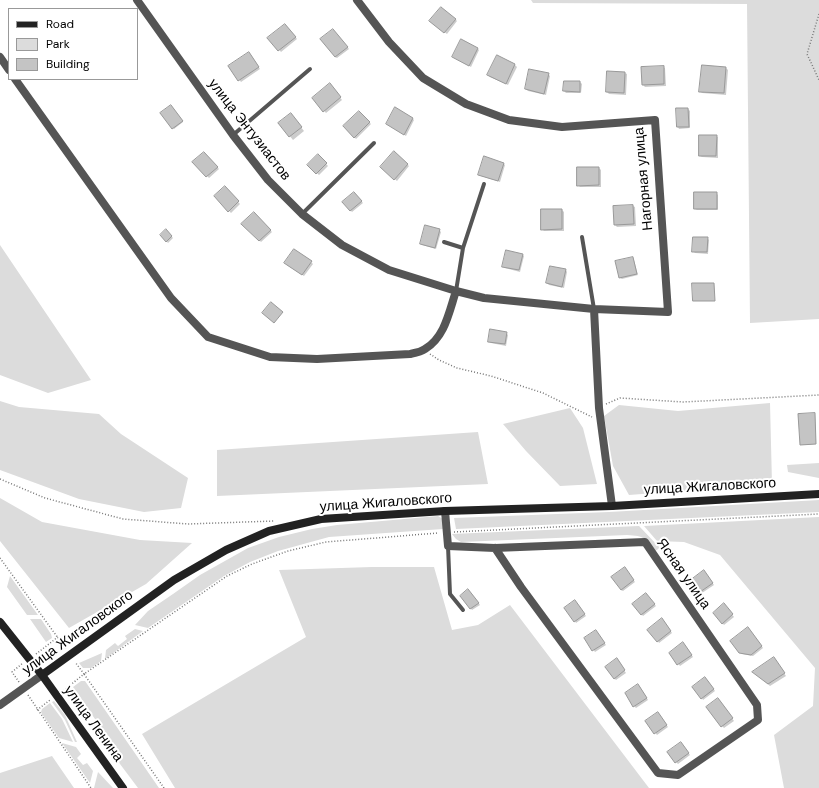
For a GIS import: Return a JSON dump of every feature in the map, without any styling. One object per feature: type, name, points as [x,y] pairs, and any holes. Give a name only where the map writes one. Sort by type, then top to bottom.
[{"type":"main road","name":"улица Жигаловского","points":[[42,675],[174,580],[226,550],[269,531],[322,519],[444,511],[612,506],[819,494]]},
{"type":"main road","name":"улица Ленина","points":[[0,622],[42,675],[123,788]]},
{"type":"street","name":"улица Энтузиастов","points":[[136,0],[233,135],[268,180],[302,214],[342,244],[389,270],[456,291],[484,298],[594,309]]},
{"type":"street","name":"Нагорная улица","points":[[357,0],[389,42],[423,78],[466,104],[509,120],[562,127],[655,120],[668,312],[594,309]]},
{"type":"street","points":[[0,57],[8,69]]},
{"type":"street","points":[[16,80],[171,298],[208,337],[270,357],[318,359],[410,354],[424,350],[435,341],[442,330],[456,291]]},
{"type":"street","points":[[594,309],[599,408],[612,506]]},
{"type":"street","points":[[444,511],[448,546]]},
{"type":"street","name":"Ясная улица","points":[[448,546],[495,548],[645,542],[757,705],[758,720],[678,775],[658,773],[521,586],[495,548]]},
{"type":"street","name":"улица Жигаловского","points":[[3,703],[42,675]]},
{"type":"lane","points":[[233,135],[310,69]]},
{"type":"lane","points":[[302,214],[374,143]]},
{"type":"lane","points":[[456,291],[463,248],[484,184]]},
{"type":"lane","points":[[582,237],[594,309]]},
{"type":"lane","points":[[444,242],[463,248]]},
{"type":"lane","points":[[448,546],[450,594],[463,610]]},
{"type":"path","points":[[819,14],[807,54],[819,80]]},
{"type":"path","points":[[424,350],[439,360],[457,368],[491,376],[543,393],[601,421]]},
{"type":"path","points":[[599,408],[620,398],[683,402],[819,395]]},
{"type":"path","points":[[0,479],[45,498],[123,519],[188,524],[274,521]]},
{"type":"path","points":[[84,674],[227,576],[252,564],[288,551],[326,542],[447,532],[819,514]]},
{"type":"path","points":[[0,558],[164,788]]},
{"type":"path","points":[[37,710],[91,788]]},
{"type":"green space","points":[[531,0],[819,0],[819,319],[750,323],[747,4],[533,3]]},
{"type":"green space","points":[[0,245],[91,380],[48,393],[0,375]]},
{"type":"green space","points":[[0,401],[19,407],[99,414],[121,434],[188,478],[181,508],[144,512],[79,499],[0,470]]},
{"type":"green space","points":[[770,403],[772,484],[629,495],[613,466],[604,416],[619,405],[678,411]]},
{"type":"green space","points":[[570,408],[583,428],[597,484],[560,486],[526,451],[503,424]]},
{"type":"green space","points":[[478,432],[488,484],[217,496],[217,450]]},
{"type":"green space","points":[[819,463],[819,478],[788,472],[787,465]]},
{"type":"green space","points":[[0,498],[42,522],[140,540],[192,543],[146,584],[69,628],[0,541]]},
{"type":"green space","points":[[819,500],[819,512],[456,529],[454,518],[609,512]]},
{"type":"green space","points":[[438,516],[443,519],[443,529],[329,537],[278,551],[250,562],[224,576],[148,628],[135,625],[148,611],[200,575],[248,548],[279,537],[312,529],[337,525]]},
{"type":"green space","points":[[819,517],[819,788],[784,788],[774,735],[813,706],[815,668],[720,555],[684,542],[657,541],[644,526]]},
{"type":"green space","points":[[639,526],[660,548],[655,551],[644,538],[627,535],[461,542],[452,534]]},
{"type":"green space","points":[[434,567],[452,630],[478,625],[510,605],[649,788],[175,788],[142,734],[306,637],[279,570]]},
{"type":"green space","points":[[10,576],[38,615],[27,615],[7,587]]},
{"type":"green space","points":[[30,619],[41,619],[52,638],[46,642]]},
{"type":"green space","points":[[135,629],[143,631],[105,659],[106,650],[115,643],[118,646],[127,639],[125,636]]},
{"type":"green space","points":[[102,653],[101,661],[91,668],[83,668],[79,663]]},
{"type":"green space","points":[[81,681],[85,681],[159,788],[138,788],[120,764],[108,738],[73,687]]},
{"type":"green space","points":[[54,701],[65,715],[77,742],[75,742],[65,720],[52,702]]},
{"type":"green space","points":[[50,703],[62,719],[73,742],[59,738],[42,714],[42,709]]},
{"type":"green space","points":[[62,743],[76,747],[81,754],[77,758],[83,765],[87,763],[93,771],[90,783]]},
{"type":"green space","points":[[52,756],[74,788],[0,788],[0,773]]},
{"type":"green space","points":[[98,772],[113,788],[94,788]]},
{"type":"building","points":[[441,7],[456,19],[444,33],[429,21]]},
{"type":"building","points":[[285,24],[296,37],[278,51],[267,38]]},
{"type":"building","points":[[333,29],[348,47],[335,57],[320,39]]},
{"type":"building","points":[[461,39],[478,48],[469,66],[452,57]]},
{"type":"building","points":[[249,52],[259,67],[238,81],[228,66]]},
{"type":"building","points":[[497,55],[515,64],[506,84],[487,75]]},
{"type":"building","points":[[702,65],[726,67],[724,93],[699,92]]},
{"type":"building","points":[[664,66],[664,84],[642,85],[641,67]]},
{"type":"building","points":[[529,69],[549,73],[544,94],[525,89]]},
{"type":"building","points":[[607,71],[625,72],[624,93],[606,92]]},
{"type":"building","points":[[564,81],[580,81],[580,92],[563,91]]},
{"type":"building","points":[[330,83],[341,97],[323,112],[312,98]]},
{"type":"building","points":[[171,105],[183,121],[172,129],[160,113]]},
{"type":"building","points":[[395,107],[413,118],[404,135],[386,124]]},
{"type":"building","points":[[676,108],[688,108],[689,127],[677,127]]},
{"type":"building","points":[[359,111],[370,122],[354,138],[343,126]]},
{"type":"building","points":[[291,113],[302,127],[289,137],[278,123]]},
{"type":"building","points":[[699,135],[717,135],[716,156],[699,156]]},
{"type":"building","points":[[394,151],[408,164],[394,180],[380,167]]},
{"type":"building","points":[[204,152],[218,167],[206,177],[192,162]]},
{"type":"building","points":[[318,154],[327,163],[316,174],[307,165]]},
{"type":"building","points":[[484,156],[504,163],[498,181],[478,175]]},
{"type":"building","points":[[577,167],[599,167],[599,185],[577,186]]},
{"type":"building","points":[[225,186],[239,201],[228,212],[214,196]]},
{"type":"building","points":[[354,192],[362,201],[350,211],[342,202]]},
{"type":"building","points":[[694,192],[717,192],[717,209],[694,209]]},
{"type":"building","points":[[633,205],[634,224],[614,225],[613,206]]},
{"type":"building","points":[[541,209],[562,209],[562,229],[541,230]]},
{"type":"building","points":[[254,212],[271,230],[259,241],[241,224]]},
{"type":"building","points":[[425,225],[440,229],[435,248],[420,244]]},
{"type":"building","points":[[166,229],[172,236],[166,242],[160,235]]},
{"type":"building","points":[[693,237],[708,237],[707,252],[692,252]]},
{"type":"building","points":[[294,249],[312,261],[302,275],[284,263]]},
{"type":"building","points":[[506,250],[523,254],[519,270],[502,267]]},
{"type":"building","points":[[633,257],[637,274],[619,278],[615,261]]},
{"type":"building","points":[[550,266],[566,269],[562,287],[546,283]]},
{"type":"building","points":[[692,283],[714,283],[715,301],[693,301]]},
{"type":"building","points":[[271,302],[283,312],[274,323],[262,313]]},
{"type":"building","points":[[490,329],[507,332],[505,344],[488,342]]},
{"type":"building","points":[[815,413],[816,444],[800,445],[798,414]]},
{"type":"building","points":[[625,567],[634,580],[621,590],[611,577]]},
{"type":"building","points":[[704,570],[713,583],[700,592],[691,580]]},
{"type":"building","points":[[468,589],[479,603],[470,609],[460,596]]},
{"type":"building","points":[[646,593],[655,604],[641,615],[632,604]]},
{"type":"building","points":[[575,600],[585,614],[574,622],[564,608]]},
{"type":"building","points":[[724,603],[733,614],[722,624],[713,613]]},
{"type":"building","points":[[662,618],[671,631],[657,642],[647,630]]},
{"type":"building","points":[[748,627],[762,646],[751,655],[739,653],[730,641]]},
{"type":"building","points":[[596,630],[605,643],[592,651],[584,638]]},
{"type":"building","points":[[683,642],[692,655],[677,665],[669,653]]},
{"type":"building","points":[[774,657],[785,673],[768,684],[752,672]]},
{"type":"building","points":[[617,658],[625,670],[614,679],[605,667]]},
{"type":"building","points":[[705,677],[714,689],[701,699],[692,687]]},
{"type":"building","points":[[638,684],[647,698],[633,707],[625,693]]},
{"type":"building","points":[[718,698],[733,718],[721,727],[706,707]]},
{"type":"building","points":[[658,712],[667,725],[654,734],[645,721]]},
{"type":"building","points":[[681,742],[689,753],[675,763],[667,752]]}]
